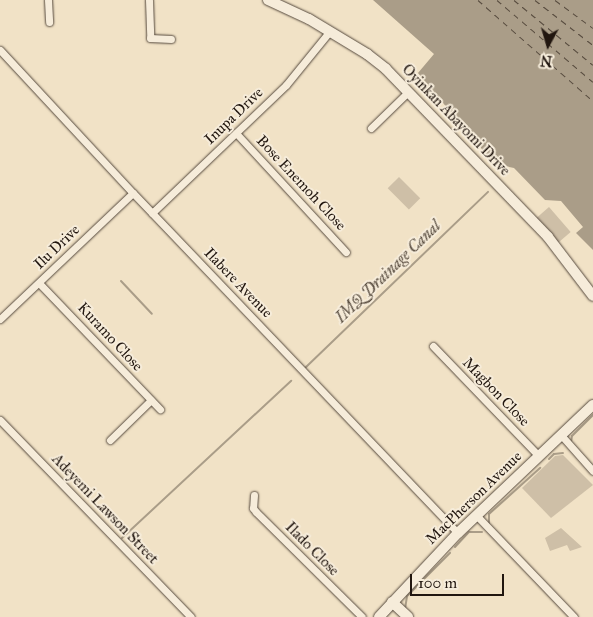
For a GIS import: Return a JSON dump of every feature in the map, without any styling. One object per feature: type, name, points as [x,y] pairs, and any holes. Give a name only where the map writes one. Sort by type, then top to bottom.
[{"type":"street","points":[[48,0],[49,22]]},
{"type":"street","points":[[149,0],[150,38],[171,39]]},
{"type":"street","name":"Oyinkan Abayomi Drive","points":[[268,0],[309,19],[367,54],[408,92],[553,243],[593,296]]},
{"type":"street","name":"Inupa Drive","points":[[152,213],[286,85],[329,32]]},
{"type":"street","name":"Ilabere Avenue","points":[[0,50],[132,193],[458,533]]},
{"type":"street","points":[[371,128],[408,92]]},
{"type":"street","name":"Bose Enemoh Close","points":[[236,133],[346,252]]},
{"type":"street","name":"Ilu Drive","points":[[0,319],[40,283],[132,193]]},
{"type":"street","name":"Kuramo Close","points":[[40,283],[160,410]]},
{"type":"street","name":"Magbon Close","points":[[433,346],[539,456]]},
{"type":"street","points":[[110,440],[150,400]]},
{"type":"street","name":"MacPherson Avenue","points":[[379,617],[458,533],[593,405]]},
{"type":"street","name":"Adeyemi Lawson Street","points":[[0,420],[191,617]]},
{"type":"street","points":[[561,435],[593,471]]},
{"type":"street","name":"Ilado Close","points":[[254,495],[253,508],[256,512],[319,577],[362,617]]},
{"type":"street","points":[[477,516],[574,617]]},
{"type":"street","points":[[392,602],[408,617]]},
{"type":"shaded area","points":[[373,0],[593,0],[593,250],[576,233],[583,227],[561,201],[545,200],[514,168],[496,164],[483,151],[473,135],[459,122],[418,73],[434,54]]},
{"type":"shaded area","points":[[399,177],[420,198],[409,210],[388,188]]},
{"type":"shaded area","points":[[549,207],[571,232],[558,243],[536,218]]},
{"type":"shaded area","points":[[563,455],[593,485],[551,518],[522,488],[555,456]]},
{"type":"shaded area","points":[[561,528],[582,547],[570,551],[567,545],[550,551],[545,538]]},
{"type":"waterway","name":"IMQ Drainage Canal","points":[[305,368],[488,192]]},
{"type":"waterway","points":[[121,281],[152,314]]},
{"type":"waterway","name":"IMQ Drainage Canal","points":[[122,538],[291,381]]},
{"type":"waterway","points":[[571,442],[572,436],[593,415]]},
{"type":"waterway","points":[[549,459],[554,454],[563,453]]},
{"type":"waterway","points":[[489,525],[489,514],[540,468]]},
{"type":"waterway","points":[[455,547],[469,532],[482,532]]},
{"type":"waterway","points":[[405,609],[407,596],[450,553]]},
{"type":"ferry route","points":[[478,0],[593,101]]},
{"type":"ferry route","points":[[497,0],[593,82]]},
{"type":"ferry route","points":[[514,0],[593,65]]},
{"type":"ferry route","points":[[535,0],[593,45]]},
{"type":"ferry route","points":[[555,0],[593,28]]}]
